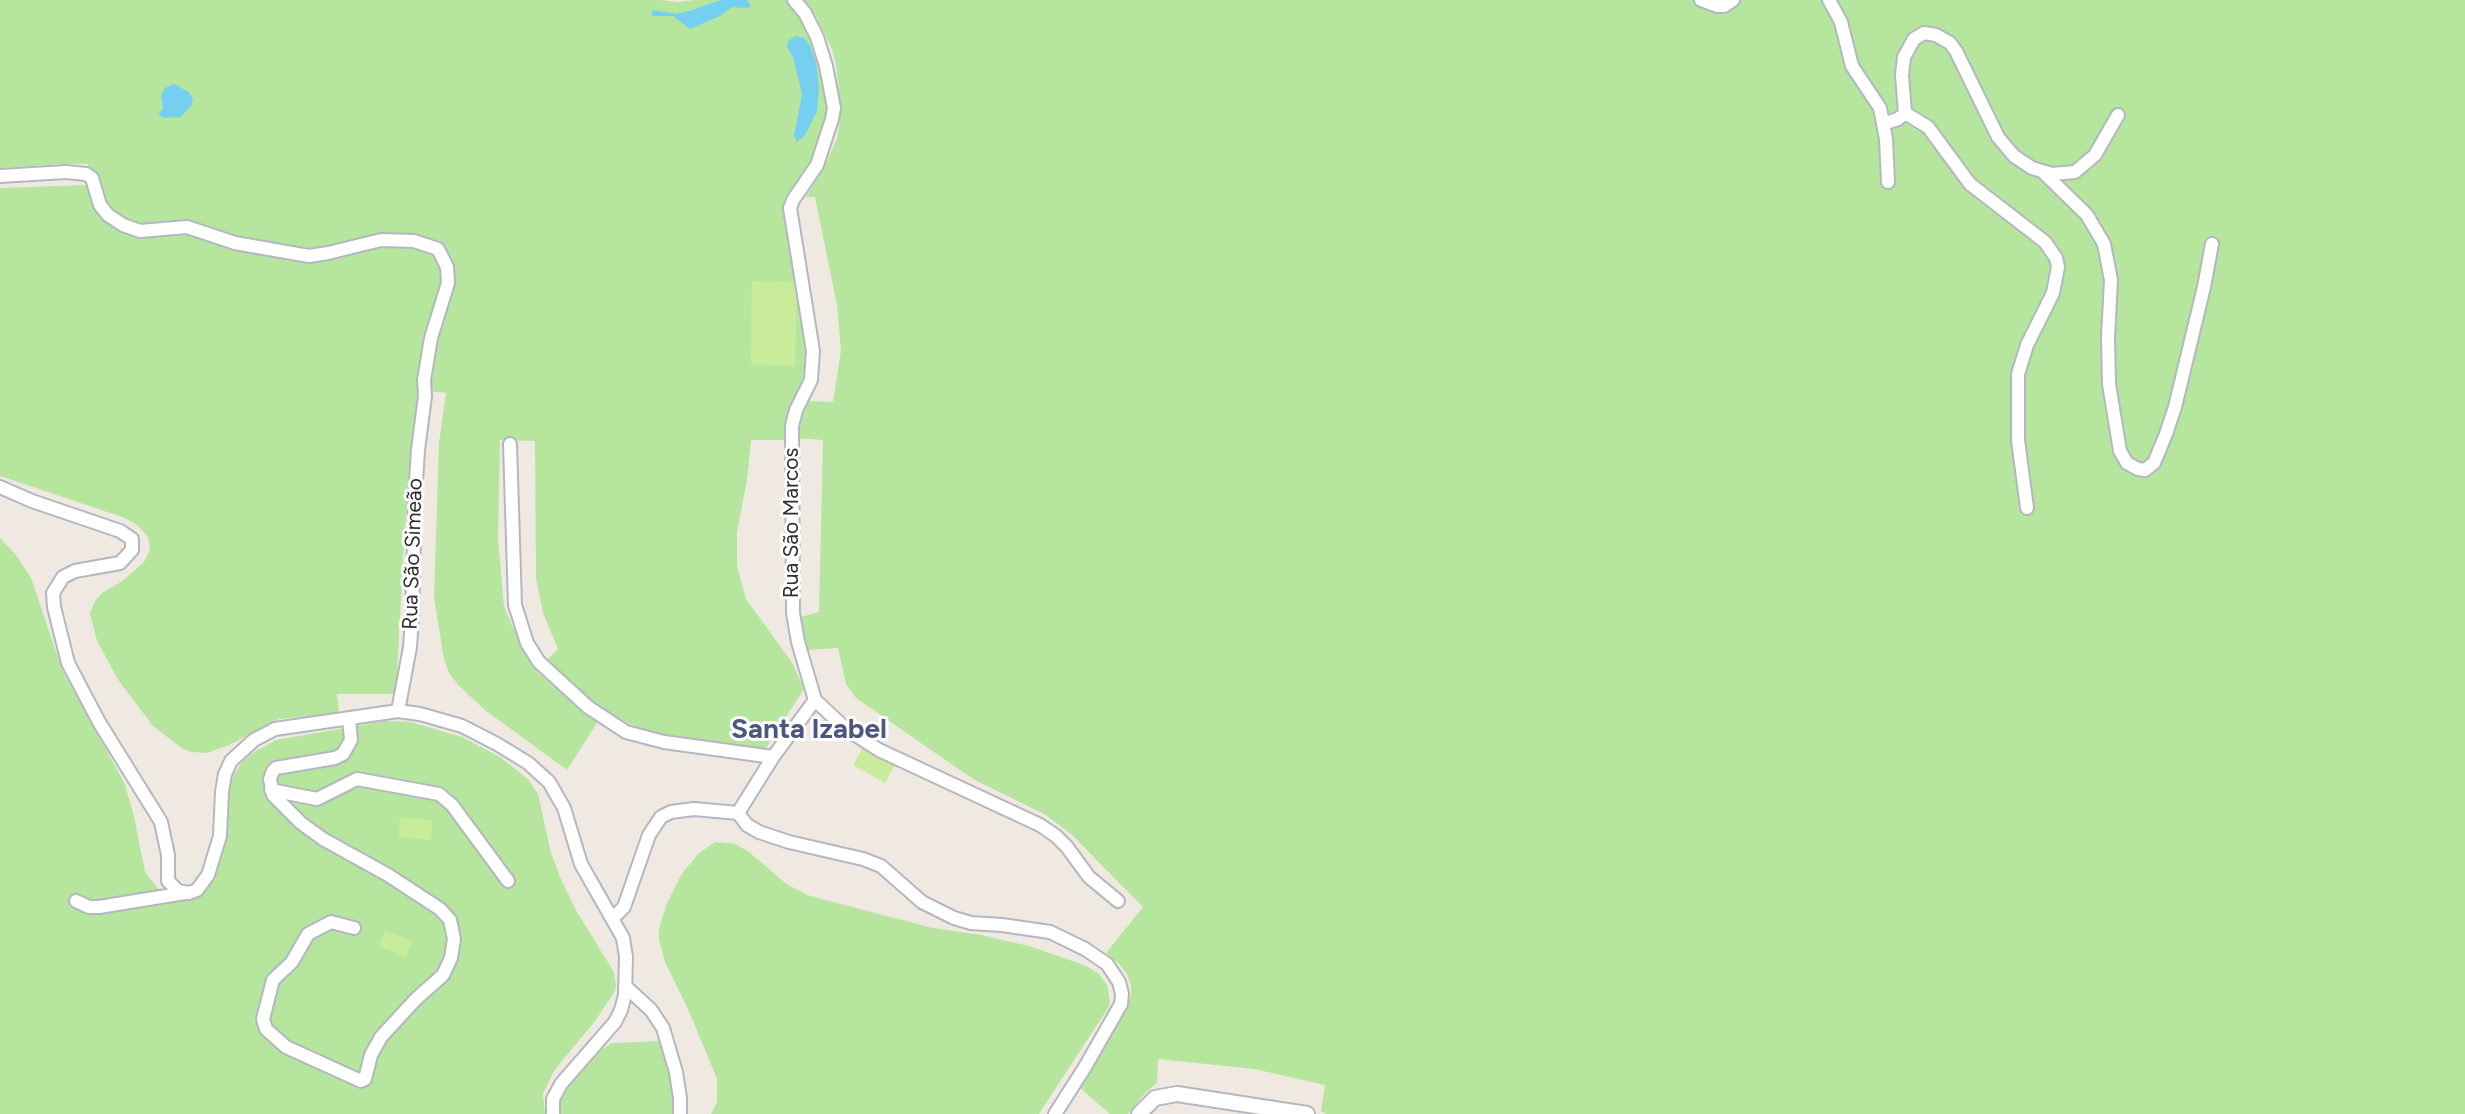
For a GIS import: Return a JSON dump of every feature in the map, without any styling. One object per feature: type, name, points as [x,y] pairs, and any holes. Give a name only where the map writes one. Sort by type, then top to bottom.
[{"type":"street","name":"Rua São Marcos","points":[[794,0],[805,13],[817,37],[834,108],[817,165],[790,208],[813,351],[811,380],[792,426],[793,612],[798,642],[815,700]]},
{"type":"street","points":[[1701,0],[1717,6],[1724,6],[1733,0]]},
{"type":"street","points":[[1829,0],[1841,22],[1852,66],[1877,101],[1883,124],[1888,182]]},
{"type":"street","points":[[1905,113],[1902,75],[1904,57],[1919,35],[1936,34],[1950,43],[1956,51],[1991,125],[2005,147],[2024,163],[2043,172],[2087,215],[2104,244],[2111,280],[2109,384],[2120,451],[2127,463],[2138,469],[2145,470],[2154,463],[2166,435],[2204,287],[2212,244]]},
{"type":"street","points":[[1883,124],[1898,119],[1905,113]]},
{"type":"street","points":[[1905,113],[1928,127],[1970,184],[2045,242],[2056,258],[2058,267],[2053,293],[2027,345],[2018,374],[2018,440],[2027,508]]},
{"type":"street","points":[[2043,172],[2066,174],[2075,172],[2089,162],[2118,115]]},
{"type":"street","name":"Rua São Simeão","points":[[0,176],[74,172],[86,174],[92,178],[100,205],[108,215],[123,225],[140,231],[187,227],[235,243],[309,256],[381,240],[415,241],[438,249],[447,267],[448,283],[427,356],[424,380],[425,396],[418,450],[410,647],[398,711]]},
{"type":"street","points":[[510,444],[515,605],[524,637],[539,662],[589,707],[626,732],[664,742],[773,757]]},
{"type":"street","points":[[0,487],[32,501],[120,531],[132,539],[132,550],[120,563],[66,574],[55,587],[54,607],[64,652],[78,683],[161,822],[168,855],[168,881],[174,889],[185,893]]},
{"type":"street","points":[[738,813],[773,757],[815,700],[846,729],[879,750],[1040,825],[1056,836],[1089,877],[1118,901]]},
{"type":"street","points":[[76,901],[99,907],[193,892],[202,886],[213,861],[221,828],[223,782],[231,761],[262,735],[283,727],[398,711],[434,717],[473,731],[519,757],[544,777],[561,802],[581,864],[623,938],[626,957],[625,986],[620,1013],[558,1088],[553,1099],[553,1114]]},
{"type":"street","points":[[349,719],[351,740],[343,754],[335,758],[276,768],[270,779],[271,790],[276,799],[308,829],[444,912],[452,925],[453,949],[445,972],[381,1037],[371,1055],[365,1079],[361,1081],[286,1047],[266,1029],[263,1019],[273,980],[292,962],[308,934],[331,922],[354,928]]},
{"type":"street","points":[[271,790],[317,799],[357,779],[439,794],[452,805],[508,881]]},
{"type":"street","points":[[612,918],[624,907],[649,835],[661,817],[679,810],[694,809],[738,813],[750,827],[767,835],[873,862],[887,870],[929,907],[954,918],[971,923],[1050,932],[1096,955],[1107,964],[1119,982],[1122,994],[1121,1004],[1055,1114]]},
{"type":"street","points":[[625,986],[654,1014],[667,1038],[676,1072],[680,1114]]},
{"type":"street","points":[[620,1013],[632,1002],[642,1004],[654,1014]]},
{"type":"street","points":[[1139,1114],[1155,1098],[1177,1094],[1307,1114]]},
{"type":"green space","points":[[0,0],[786,0],[793,5],[815,42],[827,105],[826,120],[810,162],[787,199],[806,338],[805,372],[801,387],[788,409],[784,440],[751,440],[737,532],[737,566],[746,599],[793,664],[804,689],[766,748],[688,740],[643,731],[603,709],[546,661],[558,649],[543,613],[536,579],[535,441],[500,440],[498,539],[504,606],[522,649],[538,673],[597,723],[567,770],[485,710],[459,686],[449,673],[444,659],[434,598],[439,443],[446,393],[421,390],[405,523],[396,694],[337,694],[339,713],[279,719],[229,745],[207,753],[183,749],[153,726],[119,681],[97,641],[90,613],[102,593],[121,582],[144,562],[150,550],[148,537],[137,525],[125,518],[0,476],[0,188],[87,185],[88,164],[0,168]]},
{"type":"green space","points":[[804,0],[2465,0],[2465,1114],[1326,1114],[1321,1111],[1325,1085],[1254,1069],[1158,1059],[1157,1083],[1128,1114],[1110,1114],[1078,1086],[1120,1019],[1131,996],[1127,974],[1106,953],[1143,907],[1072,835],[1046,815],[973,779],[856,698],[846,684],[838,648],[808,650],[800,617],[819,612],[823,440],[795,438],[796,424],[806,401],[833,402],[841,350],[837,305],[815,197],[806,197],[825,166],[837,138],[841,111],[832,49],[816,16]]},
{"type":"green space","points":[[752,281],[797,282],[795,366],[751,364]]},
{"type":"green space","points":[[0,538],[16,555],[31,578],[63,672],[124,782],[145,872],[159,890],[174,900],[194,900],[207,889],[219,862],[227,833],[230,784],[233,776],[242,762],[276,740],[385,721],[411,722],[462,737],[500,757],[528,779],[538,794],[551,853],[560,877],[577,912],[614,972],[616,986],[595,1021],[554,1071],[543,1094],[545,1114],[0,1114]]},
{"type":"green space","points":[[865,744],[897,762],[885,783],[853,765]]},
{"type":"green space","points":[[400,817],[432,820],[431,840],[399,837]]},
{"type":"green space","points":[[715,842],[735,844],[749,852],[788,885],[810,896],[933,928],[1029,946],[1084,965],[1098,973],[1107,985],[1110,1002],[1108,1008],[1039,1114],[711,1114],[717,1102],[717,1079],[665,962],[659,929],[667,903],[681,875],[698,854]]},
{"type":"green space","points":[[385,930],[412,941],[406,957],[379,946]]},
{"type":"green space","points":[[662,1041],[674,1114],[561,1114],[563,1093],[602,1049],[612,1043]]},
{"type":"water","points":[[721,0],[747,0],[751,6],[732,7],[720,16],[690,29],[673,16],[651,14],[653,10],[676,14]]},
{"type":"water","points":[[796,36],[804,38],[810,46],[816,62],[819,88],[817,111],[805,135],[797,142],[794,136],[802,94],[793,57],[787,47],[789,40]]},
{"type":"water","points":[[174,84],[189,92],[193,100],[180,117],[163,118],[158,114],[163,109],[161,96],[165,88]]},
{"type":"district","name":"Santa Izabel","points":[[809,730]]}]
